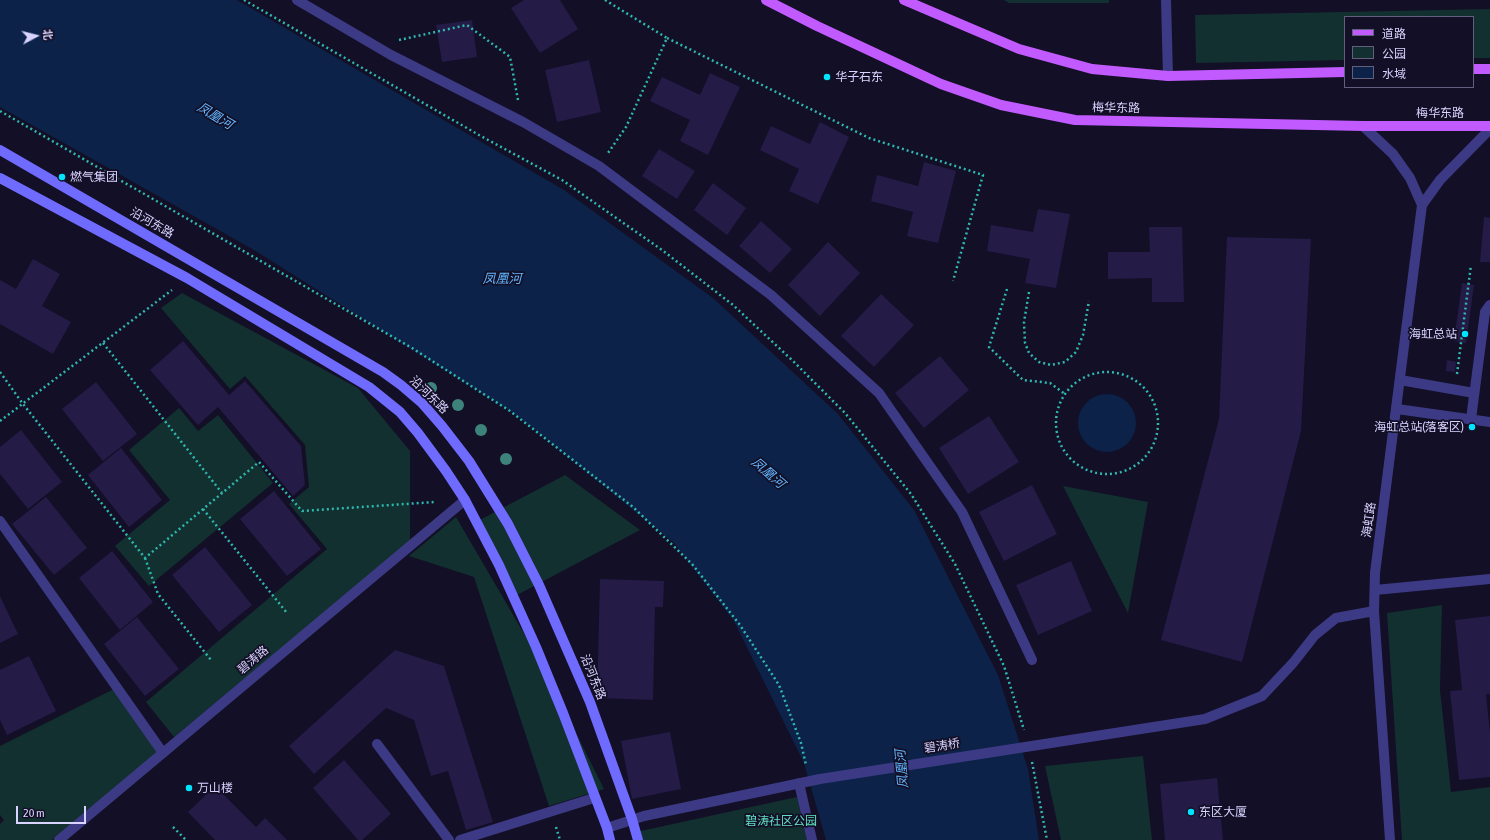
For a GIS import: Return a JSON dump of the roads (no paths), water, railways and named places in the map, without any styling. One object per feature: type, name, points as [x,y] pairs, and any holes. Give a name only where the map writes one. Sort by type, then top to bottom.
[{"type":"main road","name":"梅华东路","points":[[766,0],[817,26],[941,84],[1001,105],[1075,120],[1363,126],[1490,126]]},
{"type":"main road","points":[[904,0],[1027,51],[1092,69],[1168,76],[1344,72]]},
{"type":"main road","points":[[1474,70],[1490,69]]},
{"type":"street","points":[[297,0],[391,55],[523,122],[599,166],[771,295],[879,393],[962,512],[1032,660]]},
{"type":"street","points":[[1166,0],[1168,76]]},
{"type":"street","points":[[1363,126],[1393,154],[1410,178],[1422,205]]},
{"type":"street","points":[[1422,205],[1440,180],[1490,129]]},
{"type":"street","name":"沿河东路","points":[[0,150],[383,372],[402,385],[422,403],[469,461],[508,524],[539,585],[590,702],[632,819],[638,840]]},
{"type":"street","points":[[0,178],[187,278],[350,376],[384,398],[400,412],[418,433],[446,471],[464,500],[499,565],[536,647],[563,713],[594,798],[607,828],[610,840]]},
{"type":"street","name":"海虹路","points":[[1390,840],[1374,611],[1374,590],[1422,205]]},
{"type":"street","points":[[1471,419],[1485,312],[1490,305]]},
{"type":"street","points":[[1400,380],[1474,393]]},
{"type":"street","points":[[1396,409],[1490,422]]},
{"type":"street","name":"碧涛路","points":[[59,840],[464,500]]},
{"type":"street","points":[[0,521],[163,753]]},
{"type":"street","points":[[1374,590],[1490,578]]},
{"type":"street","name":"碧涛桥","points":[[607,828],[632,819],[815,780],[1205,718],[1262,696],[1293,663],[1315,635],[1336,618],[1374,611]]},
{"type":"street","points":[[377,744],[449,840]]},
{"type":"street","points":[[799,783],[812,840]]},
{"type":"street","points":[[460,840],[594,798]]},
{"type":"water","name":"凤凰河","points":[[0,0],[237,0],[564,190],[713,298],[838,414],[914,510],[998,675],[1028,769],[1039,840],[826,840],[804,763],[734,621],[674,543],[516,415],[254,250],[0,107]]},
{"type":"water","points":[[1107,394],[1123,399],[1131,407],[1136,423],[1131,439],[1123,447],[1107,452],[1091,447],[1083,439],[1078,423],[1083,407],[1091,399]]},
{"type":"place","name":"华子石东","points":[[827,77]]},
{"type":"place","name":"燃气集团","points":[[62,177]]},
{"type":"place","name":"海虹总站","points":[[1465,334]]},
{"type":"place","name":"海虹总站(落客区)","points":[[1472,427]]},
{"type":"place","name":"万山楼","points":[[189,788]]},
{"type":"place","name":"东区大厦","points":[[1191,812]]},
{"type":"park label","name":"碧涛社区公园","points":[[781,821]]}]
